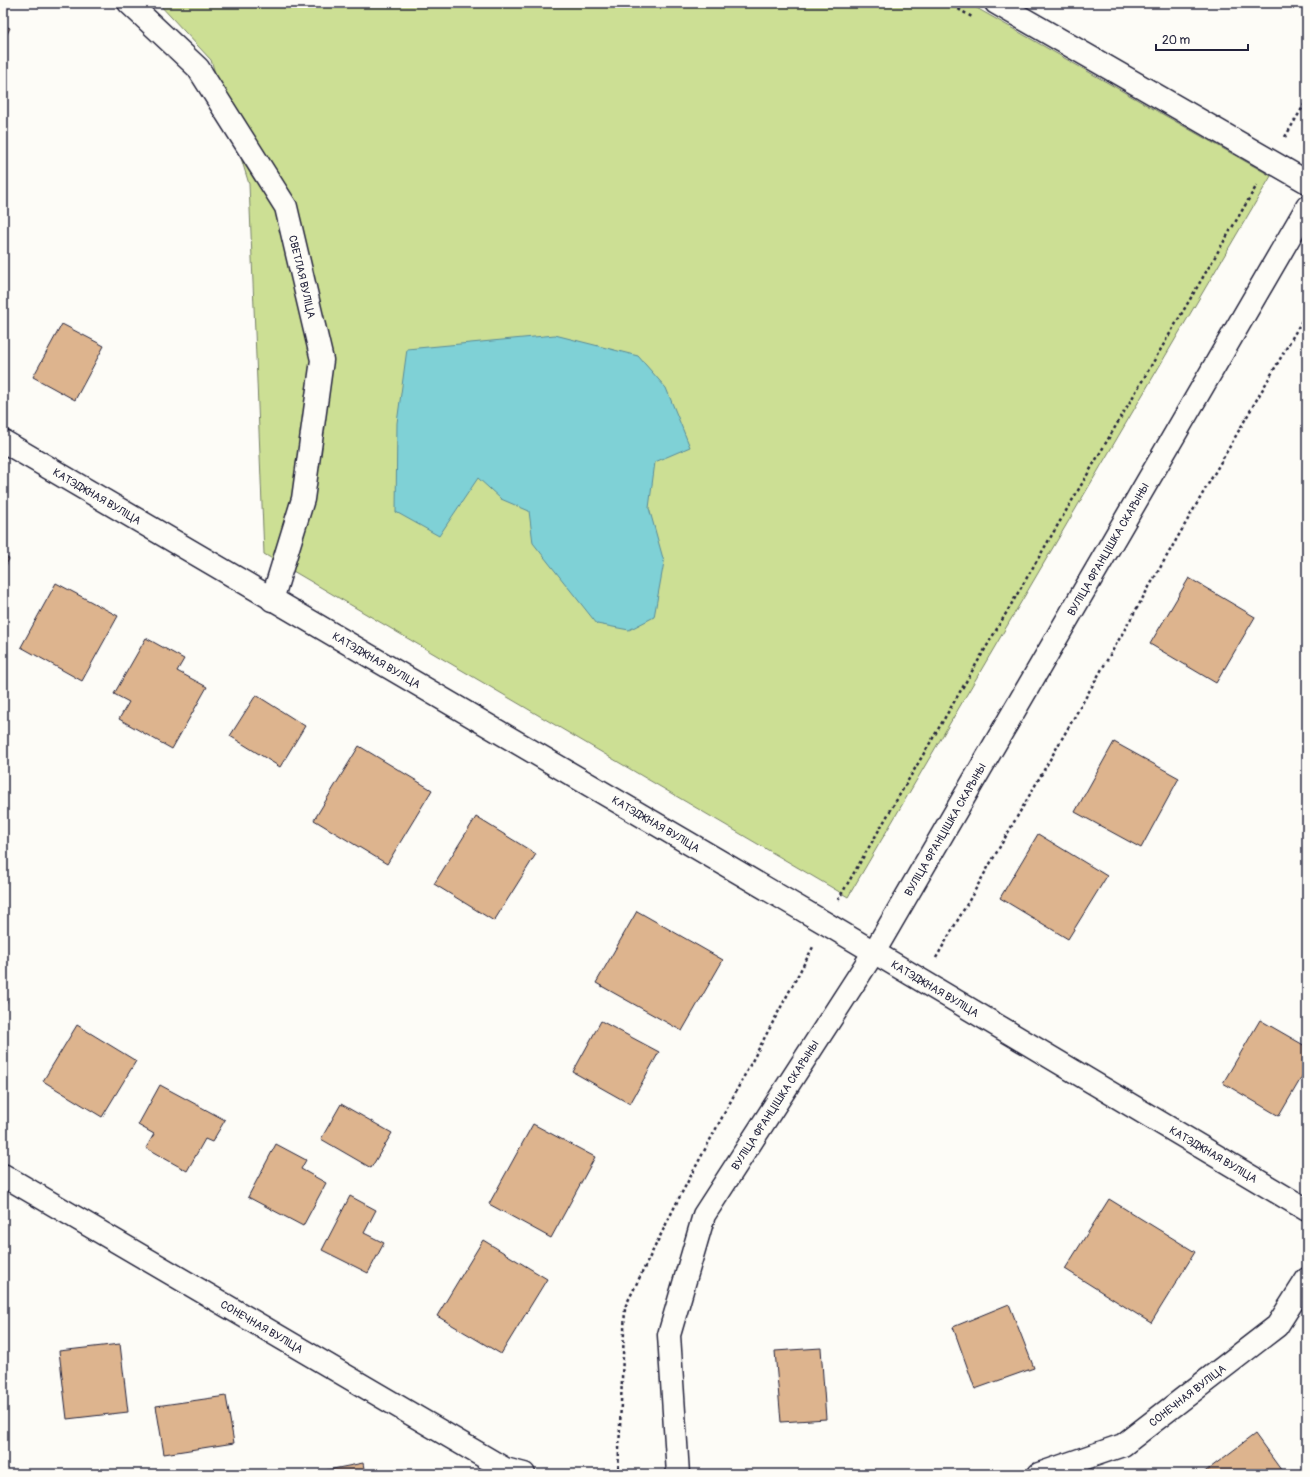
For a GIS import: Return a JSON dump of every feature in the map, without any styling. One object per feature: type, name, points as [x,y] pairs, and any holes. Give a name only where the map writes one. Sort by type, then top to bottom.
[{"type":"street","name":"СВЕТЛАЯ ВУЛІЦА","points":[[129,3],[198,68],[286,207],[322,360],[303,499],[272,600]]},
{"type":"street","points":[[996,3],[1307,182]]},
{"type":"street","name":"ВУЛІЦА ФРАНЦІШКА СКАРЫНЫ","points":[[678,1474],[669,1335],[704,1215],[874,952],[1307,207]]},
{"type":"street","name":"КАТЭДЖНАЯ ВУЛІЦА","points":[[3,442],[825,923],[1307,1210]]},
{"type":"street","name":"СОНЕЧНАЯ ВУЛІЦА","points":[[3,1174],[505,1469],[524,1474]]},
{"type":"street","name":"СОНЕЧНАЯ ВУЛІЦА","points":[[1039,1474],[1123,1445],[1277,1326],[1307,1279]]},
{"type":"path","points":[[618,1474],[625,1306],[678,1200],[825,923],[1307,100]]},
{"type":"path","points":[[923,981],[1307,312]]},
{"type":"green space","points":[[158,3],[968,3],[1271,176],[848,897],[264,554],[249,184],[211,60]]},
{"type":"water","points":[[555,335],[638,356],[666,388],[690,447],[655,462],[649,508],[664,562],[654,617],[629,630],[597,624],[533,543],[529,511],[501,499],[478,478],[439,536],[396,512],[397,423],[407,349]]},
{"type":"building","points":[[3,25],[10,28],[3,42]]},
{"type":"building","points":[[62,324],[104,346],[75,400],[33,377]]},
{"type":"building","points":[[3,555],[9,559],[3,571]]},
{"type":"building","points":[[1189,578],[1255,617],[1216,683],[1150,644]]},
{"type":"building","points":[[56,583],[118,616],[82,681],[21,647]]},
{"type":"building","points":[[146,638],[184,659],[177,671],[207,687],[172,749],[119,719],[129,702],[114,694]]},
{"type":"building","points":[[256,695],[305,726],[280,767],[230,736]]},
{"type":"building","points":[[1114,742],[1179,778],[1141,848],[1075,812]]},
{"type":"building","points":[[359,746],[432,790],[387,864],[314,820]]},
{"type":"building","points":[[476,817],[536,854],[494,921],[434,884]]},
{"type":"building","points":[[1038,834],[1107,876],[1068,939],[1000,898]]},
{"type":"building","points":[[637,911],[723,960],[682,1031],[596,983]]},
{"type":"building","points":[[3,999],[7,1002],[3,1010]]},
{"type":"building","points":[[1260,1020],[1307,1047],[1307,1068],[1279,1116],[1223,1083]]},
{"type":"building","points":[[601,1021],[659,1052],[630,1104],[573,1072]]},
{"type":"building","points":[[77,1025],[136,1061],[102,1117],[43,1081]]},
{"type":"building","points":[[160,1085],[225,1120],[212,1142],[205,1139],[187,1171],[146,1148],[154,1134],[138,1125]]},
{"type":"building","points":[[341,1104],[392,1133],[371,1168],[321,1139]]},
{"type":"building","points":[[533,1124],[595,1157],[551,1238],[489,1204]]},
{"type":"building","points":[[276,1144],[306,1160],[301,1169],[326,1183],[303,1226],[248,1197]]},
{"type":"building","points":[[350,1196],[376,1210],[364,1233],[384,1243],[368,1273],[322,1250]]},
{"type":"building","points":[[1109,1199],[1195,1252],[1151,1323],[1065,1269]]},
{"type":"building","points":[[483,1240],[547,1279],[501,1354],[437,1316]]},
{"type":"building","points":[[1009,1304],[1034,1368],[975,1389],[953,1327]]},
{"type":"building","points":[[120,1344],[128,1412],[67,1419],[59,1351]]},
{"type":"building","points":[[821,1348],[826,1419],[781,1422],[775,1351]]},
{"type":"building","points":[[226,1396],[234,1443],[164,1454],[156,1406]]},
{"type":"building","points":[[1255,1434],[1284,1474],[1202,1474]]},
{"type":"building","points":[[363,1463],[365,1474],[308,1474]]}]
